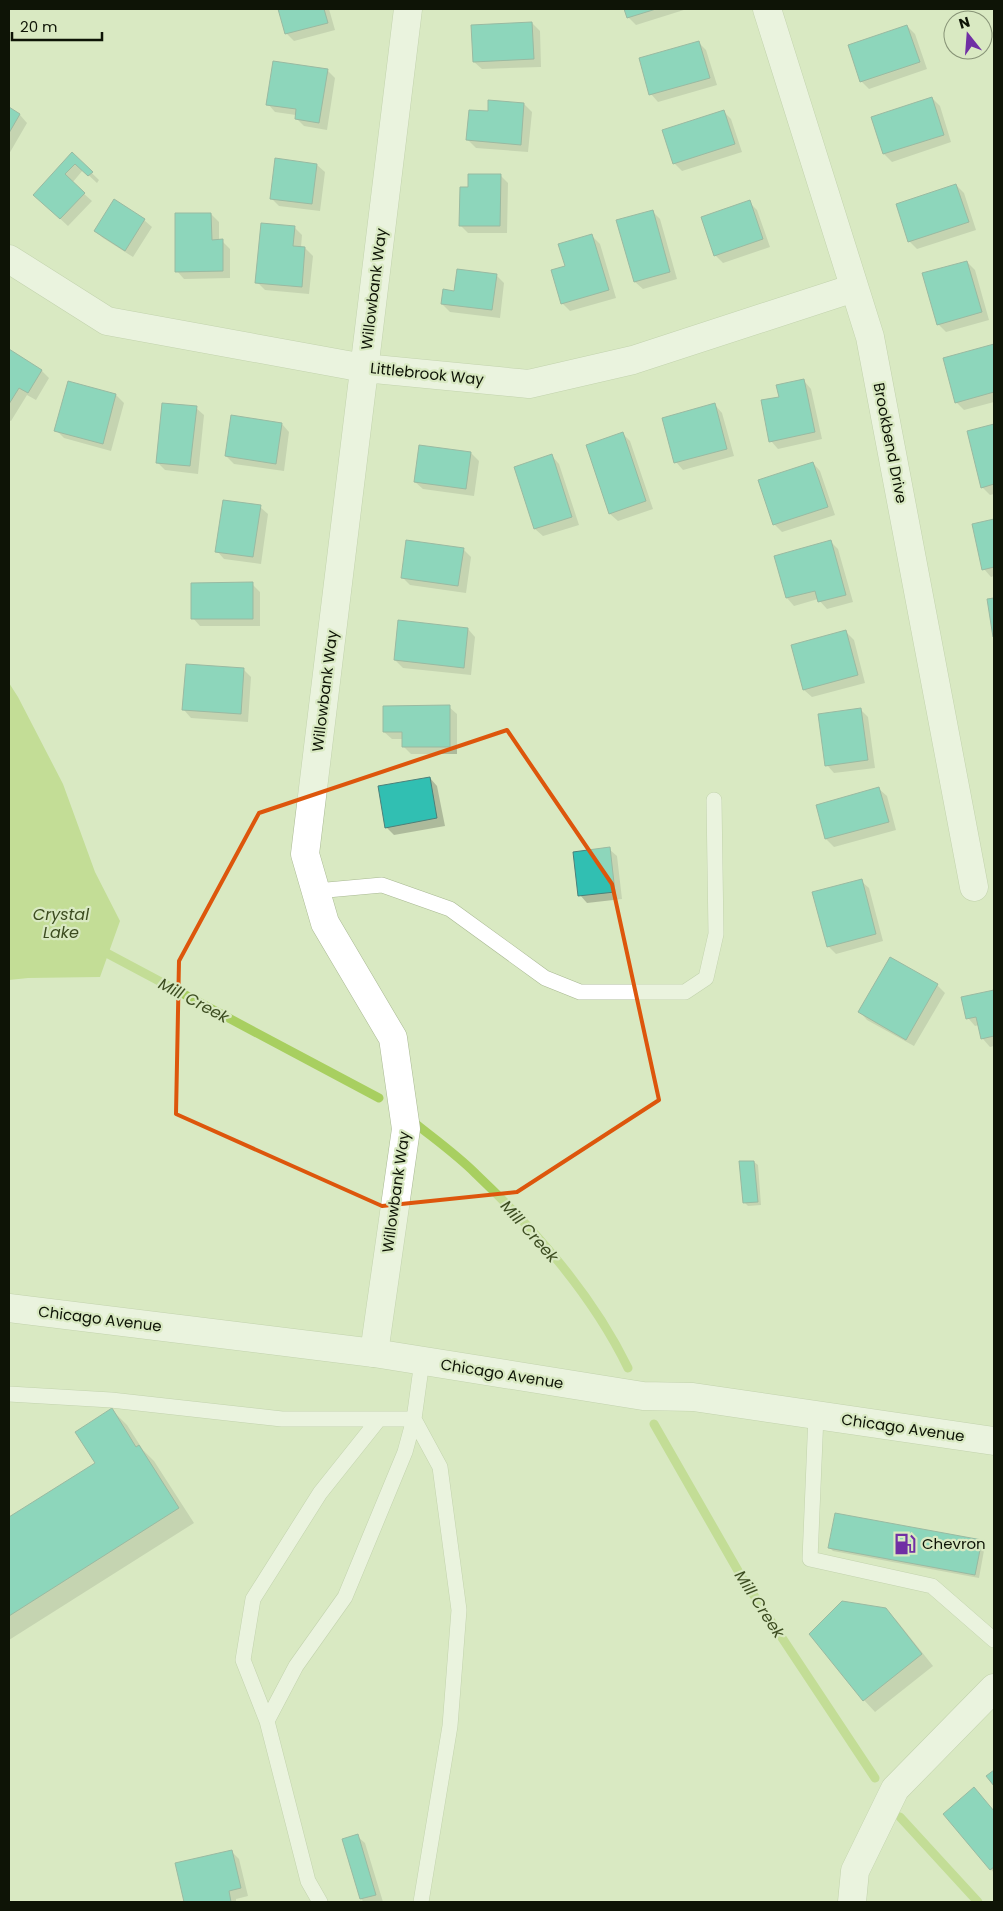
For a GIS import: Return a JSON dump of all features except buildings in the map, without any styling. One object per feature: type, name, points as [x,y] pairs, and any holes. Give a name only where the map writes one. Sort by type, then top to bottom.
[{"type":"street","name":"Willowbank Way","points":[[374,1353],[406,1129],[393,1038],[325,923],[305,854],[408,9]]},
{"type":"street","name":"Brookbend Drive","points":[[768,9],[870,338],[974,887]]},
{"type":"street","name":"Littlebrook Way","points":[[9,259],[107,321],[364,368],[529,384],[633,360],[854,288]]},
{"type":"street","name":"Chicago Avenue","points":[[9,1308],[374,1353],[643,1396],[693,1397],[994,1441]]},
{"type":"street","points":[[852,1902],[855,1871],[895,1789],[994,1688]]},
{"type":"lane","points":[[316,891],[382,885],[450,909],[545,978],[580,992],[685,992],[706,978],[716,934],[714,800]]},
{"type":"lane","points":[[267,1721],[296,1666],[345,1597],[405,1452],[414,1419],[422,1361]]},
{"type":"lane","points":[[9,1394],[111,1400],[282,1418],[414,1419]]},
{"type":"lane","points":[[816,1415],[810,1559],[932,1586],[994,1640]]},
{"type":"lane","points":[[320,1902],[308,1881],[267,1721],[243,1660],[253,1599],[320,1493],[379,1419]]},
{"type":"lane","points":[[414,1419],[440,1467],[459,1610],[450,1726],[421,1902]]},
{"type":"highlighted area","points":[[507,730],[612,884],[659,1100],[517,1192],[382,1206],[176,1114],[179,961],[259,813]]},
{"type":"water","name":"Crystal Lake","points":[[9,683],[63,784],[95,872],[120,921],[100,977],[9,980]]},
{"type":"waterway","name":"Mill Creek","points":[[99,949],[379,1098]]},
{"type":"waterway","name":"Mill Creek","points":[[411,1120],[468,1167],[541,1240],[580,1289],[597,1314],[628,1368]]},
{"type":"waterway","name":"Mill Creek","points":[[654,1424],[741,1576],[875,1778]]},
{"type":"waterway","name":"Mill Creek","points":[[900,1817],[978,1902]]},
{"type":"place","name":"Chevron","points":[[905,1544]]}]
